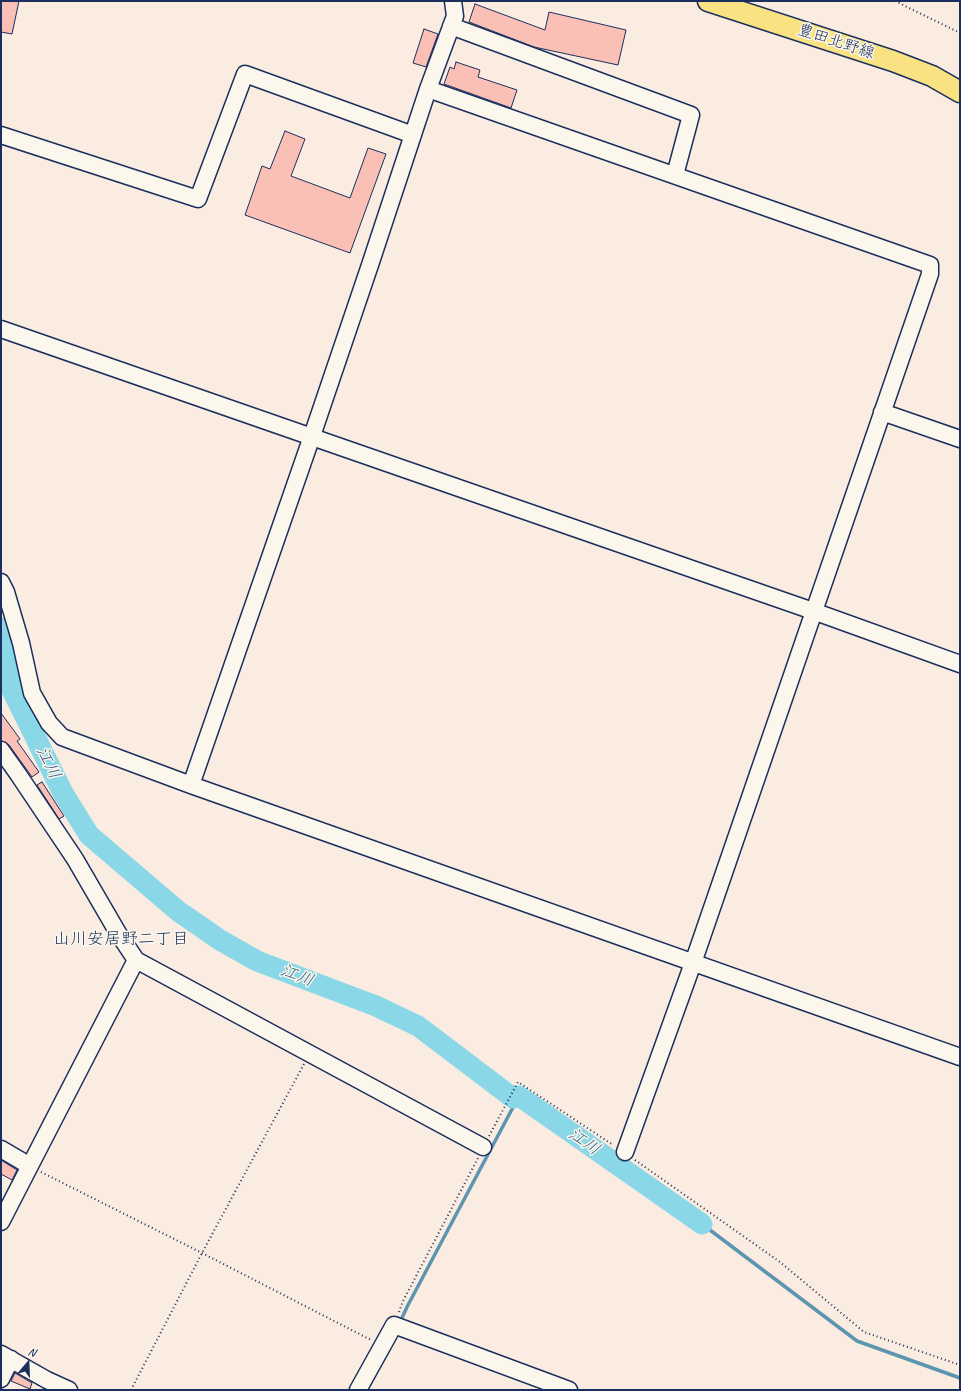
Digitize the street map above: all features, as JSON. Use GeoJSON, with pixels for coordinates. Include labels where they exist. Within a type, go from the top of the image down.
{"type":"FeatureCollection","features":[{"type":"Feature","properties":{"kind":"main road","name":"豊田北野線"},"geometry":{"type":"LineString","coordinates":[[719,3],[893,61],[932,76],[960,92]]}},
{"type":"Feature","properties":{"kind":"street"},"geometry":{"type":"LineString","coordinates":[[191,785],[312,436],[428,89],[455,16],[453,1]]}},
{"type":"Feature","properties":{"kind":"street"},"geometry":{"type":"LineString","coordinates":[[451,26],[691,115],[675,175]]}},
{"type":"Feature","properties":{"kind":"street"},"geometry":{"type":"LineString","coordinates":[[1,135],[198,199],[245,74],[413,135]]}},
{"type":"Feature","properties":{"kind":"street"},"geometry":{"type":"LineString","coordinates":[[428,89],[930,265],[930,274],[693,963],[625,1152]]}},
{"type":"Feature","properties":{"kind":"street"},"geometry":{"type":"LineString","coordinates":[[1,329],[813,611],[960,664]]}},
{"type":"Feature","properties":{"kind":"street"},"geometry":{"type":"LineString","coordinates":[[882,412],[960,439]]}},
{"type":"Feature","properties":{"kind":"street"},"geometry":{"type":"LineString","coordinates":[[1,582],[6,592],[21,643],[32,693],[49,723],[62,737],[191,785],[960,1058]]}},
{"type":"Feature","properties":{"kind":"street"},"geometry":{"type":"LineString","coordinates":[[1,750],[75,860],[118,933],[136,960],[483,1147]]}},
{"type":"Feature","properties":{"kind":"street"},"geometry":{"type":"LineString","coordinates":[[1,1222],[136,960]]}},
{"type":"Feature","properties":{"kind":"street"},"geometry":{"type":"LineString","coordinates":[[1,1148],[30,1166]]}},
{"type":"Feature","properties":{"kind":"street"},"geometry":{"type":"LineString","coordinates":[[358,1390],[394,1325],[569,1390]]}},
{"type":"Feature","properties":{"kind":"street"},"geometry":{"type":"LineString","coordinates":[[1,1379],[6,1357],[47,1380],[69,1390]]}},
{"type":"Feature","properties":{"kind":"path"},"geometry":{"type":"LineString","coordinates":[[895,1],[960,33]]}},
{"type":"Feature","properties":{"kind":"path"},"geometry":{"type":"LineString","coordinates":[[131,1390],[202,1253],[309,1054]]}},
{"type":"Feature","properties":{"kind":"path"},"geometry":{"type":"LineString","coordinates":[[394,1325],[403,1301],[518,1082],[625,1152],[780,1262],[864,1332],[960,1365]]}},
{"type":"Feature","properties":{"kind":"path"},"geometry":{"type":"LineString","coordinates":[[30,1166],[382,1346]]}},
{"type":"Feature","properties":{"kind":"building"},"geometry":{"type":"Polygon","coordinates":[[[1,1],[19,1],[12,34],[1,32],[1,1]]]}},
{"type":"Feature","properties":{"kind":"building"},"geometry":{"type":"Polygon","coordinates":[[[475,4],[545,30],[549,12],[626,30],[618,65],[534,47],[469,22],[475,4]]]}},
{"type":"Feature","properties":{"kind":"building"},"geometry":{"type":"Polygon","coordinates":[[[424,29],[438,34],[426,67],[413,63],[424,29]]]}},
{"type":"Feature","properties":{"kind":"building"},"geometry":{"type":"Polygon","coordinates":[[[456,62],[480,70],[478,77],[517,90],[511,108],[444,84],[450,67],[454,69],[456,62]]]}},
{"type":"Feature","properties":{"kind":"building"},"geometry":{"type":"Polygon","coordinates":[[[285,131],[305,139],[291,176],[350,198],[368,148],[386,154],[350,253],[245,215],[262,166],[270,169],[285,131]]]}},
{"type":"Feature","properties":{"kind":"building"},"geometry":{"type":"Polygon","coordinates":[[[1,713],[20,739],[17,741],[39,772],[32,777],[9,745],[1,741],[1,713]]]}},
{"type":"Feature","properties":{"kind":"building"},"geometry":{"type":"Polygon","coordinates":[[[42,782],[64,816],[59,819],[37,785],[42,782]]]}},
{"type":"Feature","properties":{"kind":"building"},"geometry":{"type":"Polygon","coordinates":[[[1,1160],[17,1170],[12,1180],[1,1174],[1,1160]]]}},
{"type":"Feature","properties":{"kind":"building"},"geometry":{"type":"Polygon","coordinates":[[[15,1373],[32,1383],[30,1389],[11,1381],[15,1373]]]}},
{"type":"Feature","properties":{"kind":"waterway","name":"江川"},"geometry":{"type":"LineString","coordinates":[[1,628],[12,690],[63,793],[89,835],[178,911],[220,940],[257,961],[376,1006],[418,1026],[513,1098],[519,1096],[702,1224]]}},
{"type":"Feature","properties":{"kind":"waterway"},"geometry":{"type":"LineString","coordinates":[[400,1322],[519,1096]]}},
{"type":"Feature","properties":{"kind":"waterway"},"geometry":{"type":"LineString","coordinates":[[702,1224],[857,1341],[960,1378]]}},
{"type":"Feature","properties":{"kind":"district","name":"山川安居野二丁目"},"geometry":{"type":"Point","coordinates":[121,940]}}]}
